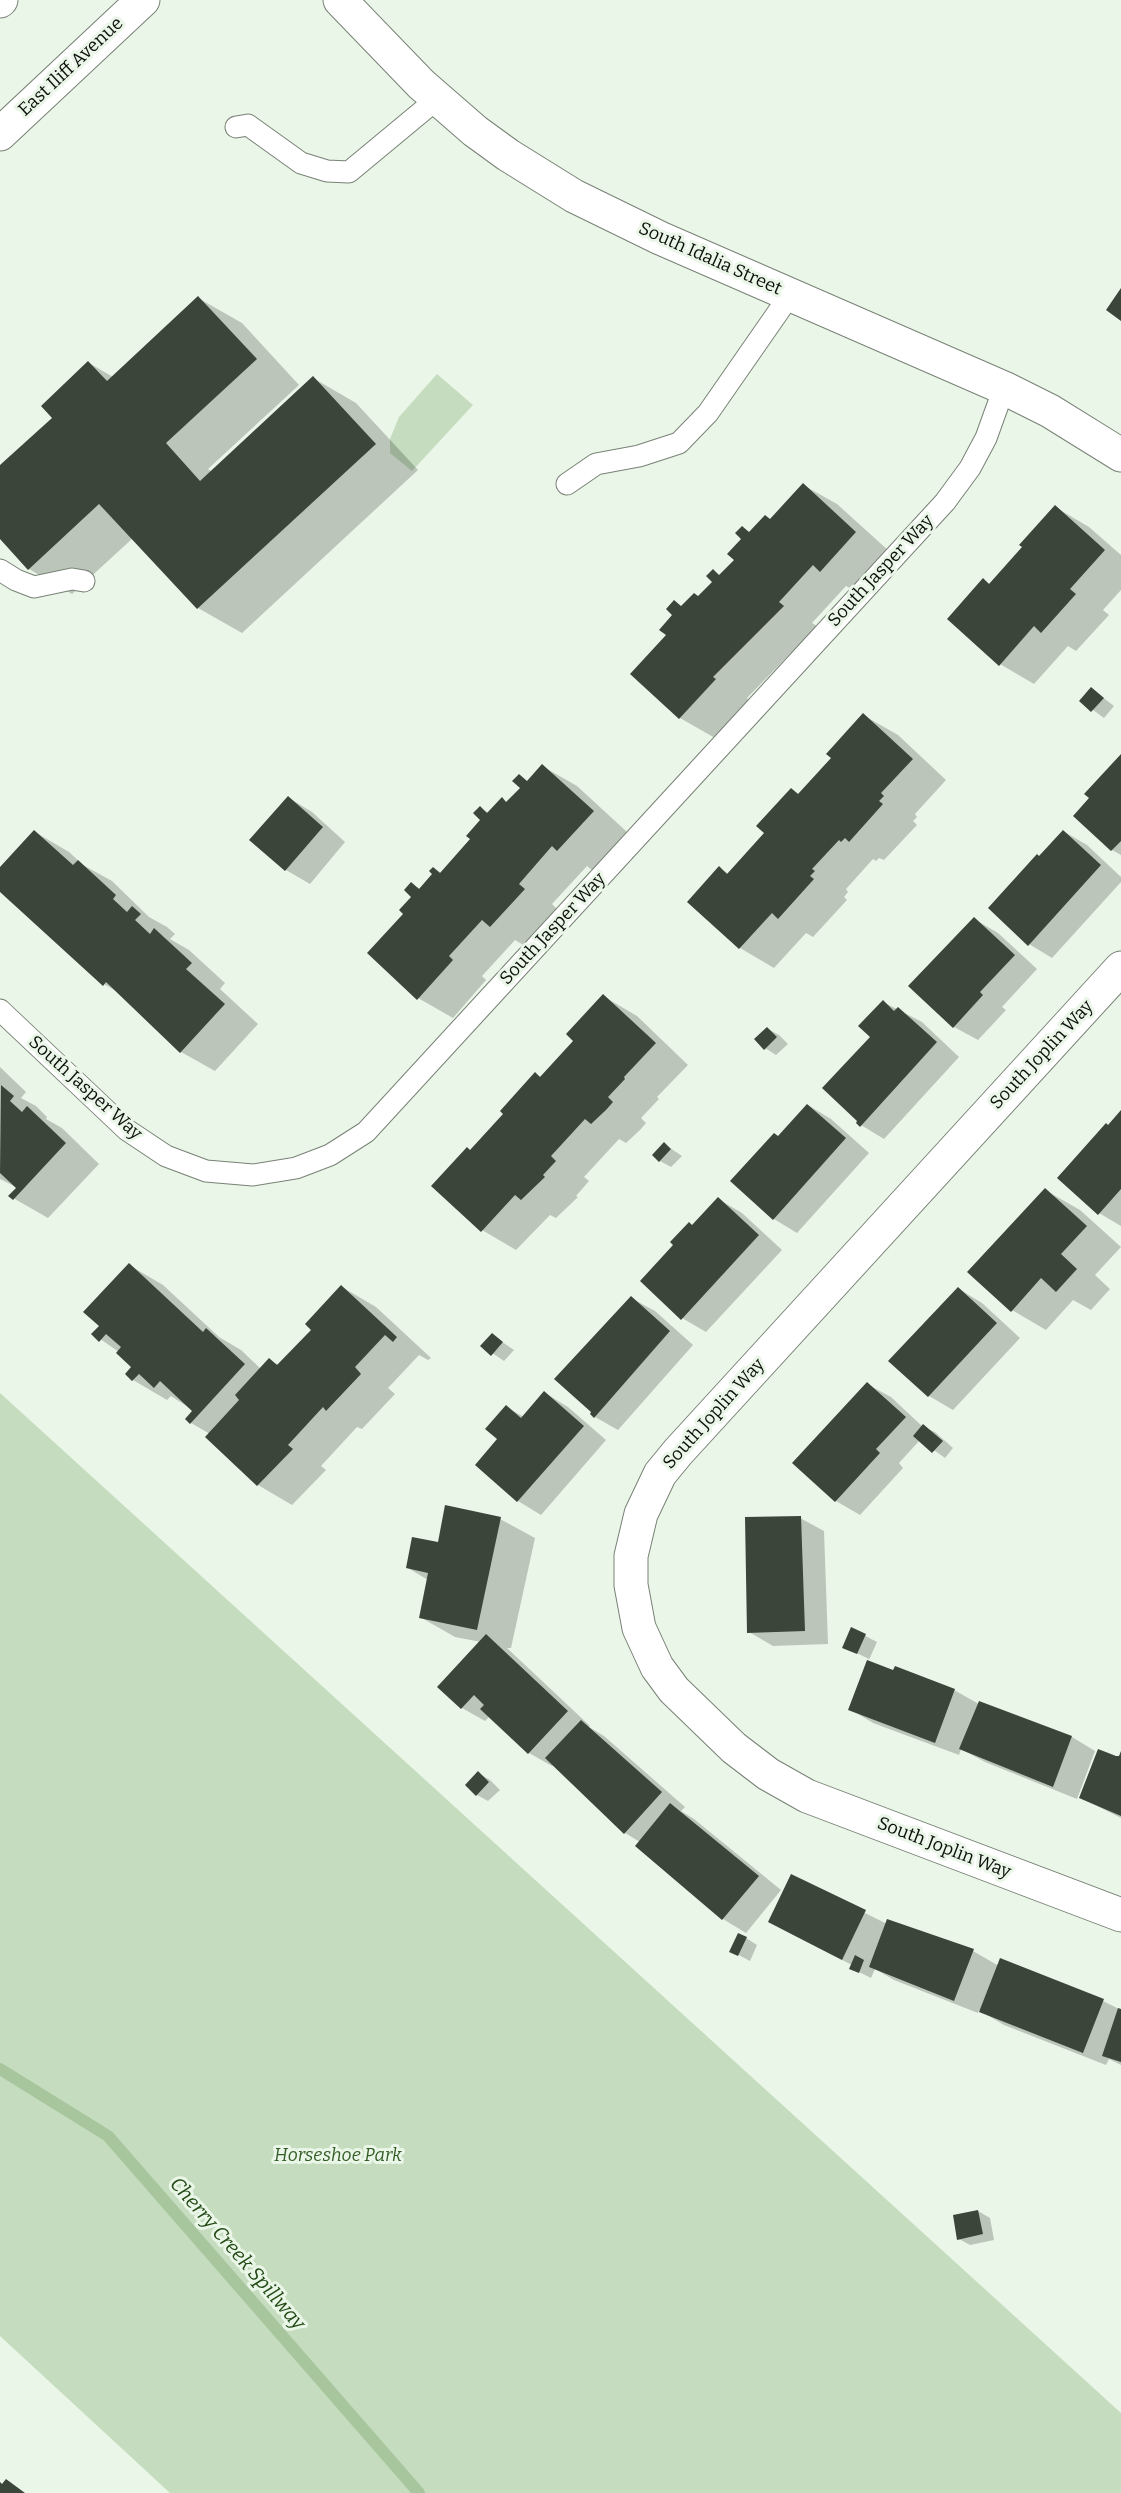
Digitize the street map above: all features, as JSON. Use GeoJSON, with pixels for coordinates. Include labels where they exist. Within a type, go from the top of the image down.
{"type":"FeatureCollection","features":[{"type":"Feature","properties":{"kind":"street","name":"East Iliff Avenue"},"geometry":{"type":"LineString","coordinates":[[0,134],[143,0]]}},
{"type":"Feature","properties":{"kind":"street","name":"South Idalia Street"},"geometry":{"type":"LineString","coordinates":[[340,0],[437,99],[508,155],[574,196],[660,238],[1004,388],[1050,411],[1121,455]]}},
{"type":"Feature","properties":{"kind":"street","name":"South Joplin Way"},"geometry":{"type":"LineString","coordinates":[[1121,969],[660,1474],[641,1514],[632,1556],[631,1585],[639,1628],[657,1667],[674,1690],[734,1748],[768,1774],[807,1796],[1121,1915]]}},
{"type":"Feature","properties":{"kind":"lane"},"geometry":{"type":"LineString","coordinates":[[236,127],[248,125],[301,163],[327,171],[350,172],[437,99]]}},
{"type":"Feature","properties":{"kind":"lane"},"geometry":{"type":"LineString","coordinates":[[567,484],[596,464],[639,456],[679,443],[708,413],[790,295]]}},
{"type":"Feature","properties":{"kind":"lane","name":"South Jasper Way"},"geometry":{"type":"LineString","coordinates":[[0,1010],[127,1130],[166,1156],[206,1170],[253,1175],[296,1168],[330,1155],[366,1132],[945,502],[970,468],[986,438],[1004,388]]}},
{"type":"Feature","properties":{"kind":"lane"},"geometry":{"type":"LineString","coordinates":[[0,570],[34,587],[72,579],[84,581]]}},
{"type":"Feature","properties":{"kind":"green space"},"geometry":{"type":"Polygon","coordinates":[[[437,374],[473,405],[412,471],[390,453],[390,439],[399,417],[437,374]]]}},
{"type":"Feature","properties":{"kind":"green space","name":"Horseshoe Park"},"geometry":{"type":"Polygon","coordinates":[[[0,1393],[1121,2413],[1121,2493],[170,2493],[0,2336],[0,1393]]]}},
{"type":"Feature","properties":{"kind":"building"},"geometry":{"type":"Polygon","coordinates":[[[1121,288],[1121,321],[1106,310],[1121,288]]]}},
{"type":"Feature","properties":{"kind":"building"},"geometry":{"type":"Polygon","coordinates":[[[198,296],[257,359],[166,443],[200,481],[313,376],[376,444],[197,609],[99,504],[28,570],[0,539],[0,465],[52,418],[41,406],[88,361],[107,381],[198,296]]]}},
{"type":"Feature","properties":{"kind":"building"},"geometry":{"type":"Polygon","coordinates":[[[803,483],[856,532],[820,572],[813,565],[779,602],[784,606],[713,677],[716,679],[679,719],[630,674],[666,635],[659,630],[672,615],[666,609],[674,600],[681,606],[694,593],[698,596],[712,582],[706,576],[713,569],[719,575],[734,560],[727,554],[741,539],[735,533],[742,526],[749,532],[765,515],[770,519],[803,483]]]}},
{"type":"Feature","properties":{"kind":"building"},"geometry":{"type":"Polygon","coordinates":[[[1055,505],[1105,550],[1070,589],[1076,594],[1041,633],[1034,626],[999,666],[947,619],[983,578],[989,584],[1022,547],[1019,545],[1055,505]]]}},
{"type":"Feature","properties":{"kind":"building"},"geometry":{"type":"Polygon","coordinates":[[[1091,687],[1104,698],[1091,712],[1079,701],[1091,687]]]}},
{"type":"Feature","properties":{"kind":"building"},"geometry":{"type":"Polygon","coordinates":[[[863,713],[913,759],[881,793],[884,796],[879,801],[883,804],[849,842],[845,838],[841,842],[839,840],[812,869],[815,871],[810,876],[814,879],[778,919],[772,913],[739,949],[687,902],[719,866],[727,874],[764,833],[756,826],[791,788],[798,794],[831,758],[826,754],[863,713]]]}},
{"type":"Feature","properties":{"kind":"building"},"geometry":{"type":"Polygon","coordinates":[[[1121,754],[1121,841],[1111,851],[1073,816],[1089,798],[1084,794],[1121,754]]]}},
{"type":"Feature","properties":{"kind":"building"},"geometry":{"type":"Polygon","coordinates":[[[542,764],[594,811],[557,851],[552,846],[519,884],[525,889],[490,927],[482,920],[449,956],[453,960],[417,1000],[367,953],[403,914],[399,910],[411,897],[404,890],[411,882],[419,889],[432,874],[429,871],[433,867],[440,873],[470,839],[466,836],[480,820],[473,813],[480,806],[487,813],[502,797],[506,802],[520,788],[512,781],[519,774],[527,781],[542,764]]]}},
{"type":"Feature","properties":{"kind":"building"},"geometry":{"type":"Polygon","coordinates":[[[288,796],[323,827],[285,871],[249,840],[288,796]]]}},
{"type":"Feature","properties":{"kind":"building"},"geometry":{"type":"Polygon","coordinates":[[[34,830],[73,865],[78,860],[116,895],[113,899],[127,912],[132,906],[141,914],[135,920],[150,934],[154,928],[192,963],[186,969],[225,1004],[180,1053],[106,982],[103,986],[0,892],[0,867],[34,830]]]}},
{"type":"Feature","properties":{"kind":"building"},"geometry":{"type":"Polygon","coordinates":[[[1063,830],[1101,865],[1028,946],[988,908],[1037,854],[1039,856],[1063,830]]]}},
{"type":"Feature","properties":{"kind":"building"},"geometry":{"type":"Polygon","coordinates":[[[974,917],[1015,955],[980,992],[983,995],[953,1028],[908,986],[974,917]]]}},
{"type":"Feature","properties":{"kind":"building"},"geometry":{"type":"Polygon","coordinates":[[[603,994],[656,1043],[608,1097],[613,1102],[606,1110],[591,1124],[585,1119],[551,1156],[556,1161],[543,1175],[545,1177],[521,1200],[515,1195],[481,1232],[431,1186],[467,1147],[470,1150],[503,1114],[500,1111],[535,1072],[540,1077],[573,1041],[566,1034],[603,994]]]}},
{"type":"Feature","properties":{"kind":"building"},"geometry":{"type":"Polygon","coordinates":[[[883,1000],[894,1011],[898,1007],[937,1042],[860,1127],[857,1121],[822,1088],[870,1037],[858,1026],[883,1000]]]}},
{"type":"Feature","properties":{"kind":"building"},"geometry":{"type":"Polygon","coordinates":[[[767,1027],[777,1037],[764,1050],[754,1039],[767,1027]]]}},
{"type":"Feature","properties":{"kind":"building"},"geometry":{"type":"Polygon","coordinates":[[[1,1085],[14,1096],[10,1101],[22,1112],[27,1106],[66,1143],[13,1200],[8,1196],[16,1188],[0,1173],[1,1085]]]}},
{"type":"Feature","properties":{"kind":"building"},"geometry":{"type":"Polygon","coordinates":[[[807,1104],[846,1138],[773,1220],[730,1181],[774,1133],[778,1136],[807,1104]]]}},
{"type":"Feature","properties":{"kind":"building"},"geometry":{"type":"Polygon","coordinates":[[[1121,1110],[1121,1189],[1098,1215],[1057,1178],[1106,1123],[1108,1125],[1121,1110]]]}},
{"type":"Feature","properties":{"kind":"building"},"geometry":{"type":"Polygon","coordinates":[[[664,1142],[671,1149],[659,1162],[652,1155],[664,1142]]]}},
{"type":"Feature","properties":{"kind":"building"},"geometry":{"type":"Polygon","coordinates":[[[1045,1188],[1087,1226],[1061,1254],[1077,1269],[1056,1292],[1041,1278],[1011,1312],[967,1272],[1045,1188]]]}},
{"type":"Feature","properties":{"kind":"building"},"geometry":{"type":"Polygon","coordinates":[[[718,1197],[759,1235],[681,1320],[640,1281],[673,1245],[670,1242],[689,1222],[692,1225],[718,1197]]]}},
{"type":"Feature","properties":{"kind":"building"},"geometry":{"type":"Polygon","coordinates":[[[129,1263],[203,1332],[206,1328],[245,1364],[190,1424],[185,1419],[192,1411],[160,1381],[154,1388],[139,1374],[132,1381],[125,1374],[131,1367],[116,1353],[121,1347],[106,1334],[99,1342],[91,1334],[99,1326],[83,1312],[129,1263]]]}},
{"type":"Feature","properties":{"kind":"building"},"geometry":{"type":"Polygon","coordinates":[[[341,1285],[397,1337],[393,1342],[385,1335],[355,1367],[361,1374],[326,1411],[323,1407],[288,1445],[293,1449],[257,1486],[205,1437],[239,1400],[235,1395],[269,1358],[277,1365],[311,1330],[305,1324],[341,1285]]]}},
{"type":"Feature","properties":{"kind":"building"},"geometry":{"type":"Polygon","coordinates":[[[958,1287],[997,1323],[928,1397],[888,1361],[958,1287]]]}},
{"type":"Feature","properties":{"kind":"building"},"geometry":{"type":"Polygon","coordinates":[[[631,1296],[670,1331],[594,1418],[591,1412],[554,1379],[631,1296]]]}},
{"type":"Feature","properties":{"kind":"building"},"geometry":{"type":"Polygon","coordinates":[[[492,1333],[503,1342],[491,1356],[480,1346],[492,1333]]]}},
{"type":"Feature","properties":{"kind":"building"},"geometry":{"type":"Polygon","coordinates":[[[867,1382],[906,1417],[876,1449],[880,1453],[835,1502],[792,1463],[867,1382]]]}},
{"type":"Feature","properties":{"kind":"building"},"geometry":{"type":"Polygon","coordinates":[[[544,1391],[584,1426],[517,1502],[475,1465],[497,1439],[485,1429],[506,1405],[521,1418],[544,1391]]]}},
{"type":"Feature","properties":{"kind":"building"},"geometry":{"type":"Polygon","coordinates":[[[923,1424],[943,1441],[932,1453],[913,1436],[923,1424]]]}},
{"type":"Feature","properties":{"kind":"building"},"geometry":{"type":"Polygon","coordinates":[[[445,1505],[501,1517],[477,1630],[419,1618],[428,1573],[406,1568],[412,1537],[438,1542],[445,1505]]]}},
{"type":"Feature","properties":{"kind":"building"},"geometry":{"type":"Polygon","coordinates":[[[801,1516],[805,1631],[747,1633],[745,1517],[801,1516]]]}},
{"type":"Feature","properties":{"kind":"building"},"geometry":{"type":"Polygon","coordinates":[[[851,1627],[866,1634],[857,1654],[842,1648],[851,1627]]]}},
{"type":"Feature","properties":{"kind":"building"},"geometry":{"type":"Polygon","coordinates":[[[486,1634],[568,1711],[528,1754],[480,1709],[484,1705],[474,1695],[461,1709],[437,1687],[486,1634]]]}},
{"type":"Feature","properties":{"kind":"building"},"geometry":{"type":"Polygon","coordinates":[[[867,1660],[893,1670],[895,1666],[955,1689],[935,1743],[848,1710],[867,1660]]]}},
{"type":"Feature","properties":{"kind":"building"},"geometry":{"type":"Polygon","coordinates":[[[979,1701],[1072,1736],[1053,1787],[959,1749],[979,1701]]]}},
{"type":"Feature","properties":{"kind":"building"},"geometry":{"type":"Polygon","coordinates":[[[581,1720],[662,1792],[624,1834],[545,1758],[581,1720]]]}},
{"type":"Feature","properties":{"kind":"building"},"geometry":{"type":"Polygon","coordinates":[[[1098,1749],[1116,1756],[1119,1756],[1121,1751],[1121,1816],[1079,1798],[1098,1749]]]}},
{"type":"Feature","properties":{"kind":"building"},"geometry":{"type":"Polygon","coordinates":[[[478,1771],[489,1782],[476,1796],[465,1785],[478,1771]]]}},
{"type":"Feature","properties":{"kind":"building"},"geometry":{"type":"Polygon","coordinates":[[[670,1803],[759,1876],[722,1920],[635,1846],[670,1803]]]}},
{"type":"Feature","properties":{"kind":"building"},"geometry":{"type":"Polygon","coordinates":[[[791,1874],[866,1910],[842,1960],[768,1922],[791,1874]]]}},
{"type":"Feature","properties":{"kind":"building"},"geometry":{"type":"Polygon","coordinates":[[[887,1919],[974,1949],[954,2001],[869,1967],[887,1919]]]}},
{"type":"Feature","properties":{"kind":"building"},"geometry":{"type":"Polygon","coordinates":[[[738,1933],[747,1937],[738,1956],[729,1952],[738,1933]]]}},
{"type":"Feature","properties":{"kind":"building"},"geometry":{"type":"Polygon","coordinates":[[[855,1955],[864,1960],[859,1973],[849,1969],[855,1955]]]}},
{"type":"Feature","properties":{"kind":"building"},"geometry":{"type":"Polygon","coordinates":[[[1000,1958],[1104,1999],[1083,2053],[979,2012],[1000,1958]]]}},
{"type":"Feature","properties":{"kind":"building"},"geometry":{"type":"Polygon","coordinates":[[[1118,2008],[1121,2009],[1121,2062],[1102,2056],[1118,2008]]]}},
{"type":"Feature","properties":{"kind":"building"},"geometry":{"type":"Polygon","coordinates":[[[978,2210],[983,2234],[957,2240],[953,2215],[978,2210]]]}},
{"type":"Feature","properties":{"kind":"building"},"geometry":{"type":"Polygon","coordinates":[[[6,2479],[25,2493],[0,2493],[0,2482],[2,2484],[6,2479]]]}},
{"type":"Feature","properties":{"kind":"waterway","name":"Cherry Creek Spillway"},"geometry":{"type":"LineString","coordinates":[[0,2069],[108,2136],[419,2493]]}}]}
